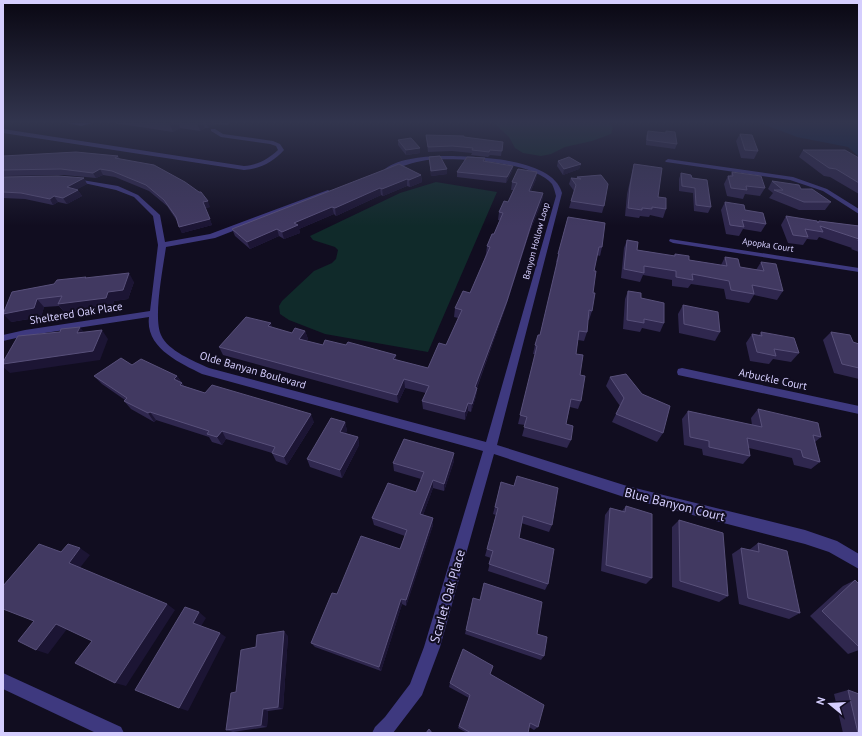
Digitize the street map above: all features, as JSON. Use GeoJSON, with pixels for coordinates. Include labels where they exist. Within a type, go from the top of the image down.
{"type":"FeatureCollection","features":[{"type":"Feature","properties":{"kind":"street"},"geometry":{"type":"LineString","coordinates":[[175,157],[244,168],[260,166],[274,157]]}},
{"type":"Feature","properties":{"kind":"street","name":"Banyon Hollow Loop"},"geometry":{"type":"LineString","coordinates":[[378,172],[411,161],[431,158],[462,158],[526,167],[539,172],[556,184],[559,196],[490,448]]}},
{"type":"Feature","properties":{"kind":"street"},"geometry":{"type":"LineString","coordinates":[[668,161],[791,178],[825,190],[859,212]]}},
{"type":"Feature","properties":{"kind":"street","name":"Olde Banyan Boulevard"},"geometry":{"type":"LineString","coordinates":[[61,178],[98,183],[118,188],[136,196],[156,215],[162,245],[153,322],[157,337],[165,347],[183,360],[206,371],[490,448]]}},
{"type":"Feature","properties":{"kind":"street"},"geometry":{"type":"LineString","coordinates":[[162,245],[212,236],[334,189]]}},
{"type":"Feature","properties":{"kind":"street","name":"Apopka Court"},"geometry":{"type":"LineString","coordinates":[[674,241],[859,270]]}},
{"type":"Feature","properties":{"kind":"street","name":"Sheltered Oak Place"},"geometry":{"type":"LineString","coordinates":[[3,338],[25,333],[154,313]]}},
{"type":"Feature","properties":{"kind":"street","name":"Arbuckle Court"},"geometry":{"type":"LineString","coordinates":[[682,372],[859,410]]}},
{"type":"Feature","properties":{"kind":"street","name":"Blue Banyon Court"},"geometry":{"type":"LineString","coordinates":[[490,448],[627,492],[805,537],[832,546],[859,562]]}},
{"type":"Feature","properties":{"kind":"street","name":"Scarlet Oak Place"},"geometry":{"type":"LineString","coordinates":[[380,733],[391,724],[416,688],[432,647],[490,448]]}},
{"type":"Feature","properties":{"kind":"street"},"geometry":{"type":"LineString","coordinates":[[3,681],[115,733]]}},
{"type":"Feature","properties":{"kind":"green space"},"geometry":{"type":"Polygon","coordinates":[[[436,182],[497,192],[428,352],[325,334],[289,320],[280,314],[279,306],[282,301],[314,271],[332,263],[336,259],[338,250],[335,247],[313,240],[310,236],[400,193],[436,182]]]}},
{"type":"Feature","properties":{"kind":"building"},"geometry":{"type":"Polygon","coordinates":[[[3,157],[116,157],[154,165],[201,192],[208,201],[203,202],[210,219],[179,227],[176,217],[164,200],[146,185],[112,171],[100,169],[93,173],[61,169],[3,170],[3,157]]]}},
{"type":"Feature","properties":{"kind":"building"},"geometry":{"type":"Polygon","coordinates":[[[429,157],[441,157],[447,169],[431,171],[429,157]]]}},
{"type":"Feature","properties":{"kind":"building"},"geometry":{"type":"Polygon","coordinates":[[[467,157],[485,158],[483,161],[513,166],[507,177],[457,172],[467,157]]]}},
{"type":"Feature","properties":{"kind":"building"},"geometry":{"type":"Polygon","coordinates":[[[570,157],[581,164],[564,169],[558,161],[570,157]]]}},
{"type":"Feature","properties":{"kind":"building"},"geometry":{"type":"Polygon","coordinates":[[[814,157],[858,157],[859,183],[836,169],[829,168],[814,157]]]}},
{"type":"Feature","properties":{"kind":"building"},"geometry":{"type":"Polygon","coordinates":[[[399,164],[421,175],[382,189],[380,188],[335,208],[332,207],[294,223],[298,225],[282,232],[277,229],[247,242],[232,229],[399,164]]]}},
{"type":"Feature","properties":{"kind":"building"},"geometry":{"type":"Polygon","coordinates":[[[634,164],[662,168],[658,197],[666,198],[666,209],[652,207],[652,209],[642,208],[642,210],[628,208],[634,164]]]}},
{"type":"Feature","properties":{"kind":"building"},"geometry":{"type":"Polygon","coordinates":[[[518,169],[537,172],[529,191],[543,193],[532,222],[507,301],[475,387],[477,388],[472,404],[468,403],[465,412],[422,401],[429,386],[404,379],[397,395],[219,347],[246,317],[271,323],[268,326],[292,333],[295,328],[305,331],[299,339],[323,345],[325,340],[346,345],[348,342],[396,355],[393,359],[428,368],[439,343],[446,345],[462,310],[455,308],[463,291],[470,293],[490,247],[487,246],[503,213],[499,212],[504,201],[508,202],[517,183],[512,182],[518,169]]]}},
{"type":"Feature","properties":{"kind":"building"},"geometry":{"type":"Polygon","coordinates":[[[732,172],[761,176],[765,188],[746,186],[747,190],[731,188],[728,176],[733,176],[732,172]]]}},
{"type":"Feature","properties":{"kind":"building"},"geometry":{"type":"Polygon","coordinates":[[[681,173],[691,175],[692,178],[707,180],[711,207],[696,205],[695,188],[682,186],[681,173]]]}},
{"type":"Feature","properties":{"kind":"building"},"geometry":{"type":"Polygon","coordinates":[[[601,175],[608,184],[604,206],[571,201],[576,185],[571,178],[581,179],[577,177],[601,175]]]}},
{"type":"Feature","properties":{"kind":"building"},"geometry":{"type":"Polygon","coordinates":[[[58,176],[84,178],[67,187],[78,190],[63,198],[54,196],[50,199],[21,193],[3,192],[3,177],[58,176]]]}},
{"type":"Feature","properties":{"kind":"building"},"geometry":{"type":"Polygon","coordinates":[[[772,181],[799,185],[801,189],[812,189],[831,202],[804,202],[774,190],[783,190],[772,181]]]}},
{"type":"Feature","properties":{"kind":"building"},"geometry":{"type":"Polygon","coordinates":[[[725,202],[744,205],[745,210],[763,213],[766,224],[742,220],[744,227],[730,225],[725,202]]]}},
{"type":"Feature","properties":{"kind":"building"},"geometry":{"type":"Polygon","coordinates":[[[786,216],[817,221],[818,223],[819,221],[859,226],[859,239],[820,226],[823,232],[805,229],[808,237],[793,235],[786,216]]]}},
{"type":"Feature","properties":{"kind":"building"},"geometry":{"type":"Polygon","coordinates":[[[568,217],[605,223],[602,247],[599,247],[594,271],[596,271],[593,293],[595,293],[592,311],[589,310],[587,332],[579,331],[576,354],[583,355],[580,375],[585,376],[581,401],[571,399],[566,424],[573,426],[571,440],[524,427],[527,417],[520,415],[537,346],[535,345],[538,335],[540,335],[568,217]]]}},
{"type":"Feature","properties":{"kind":"building"},"geometry":{"type":"Polygon","coordinates":[[[627,240],[638,242],[637,250],[675,256],[675,254],[689,256],[689,260],[727,266],[725,257],[738,259],[740,267],[764,271],[761,262],[776,264],[783,291],[752,285],[754,294],[731,290],[729,281],[692,274],[693,280],[676,277],[676,271],[644,266],[644,273],[624,269],[627,240]]]}},
{"type":"Feature","properties":{"kind":"building"},"geometry":{"type":"Polygon","coordinates":[[[129,273],[123,290],[108,292],[106,298],[58,304],[62,296],[37,299],[34,308],[3,314],[12,292],[54,284],[57,280],[129,273]]]}},
{"type":"Feature","properties":{"kind":"building"},"geometry":{"type":"Polygon","coordinates":[[[628,291],[641,293],[641,298],[664,303],[664,323],[644,319],[644,323],[627,320],[628,291]]]}},
{"type":"Feature","properties":{"kind":"building"},"geometry":{"type":"Polygon","coordinates":[[[683,305],[718,312],[720,332],[684,324],[683,305]]]}},
{"type":"Feature","properties":{"kind":"building"},"geometry":{"type":"Polygon","coordinates":[[[80,327],[77,333],[102,330],[93,351],[3,364],[18,336],[60,332],[61,329],[80,327]]]}},
{"type":"Feature","properties":{"kind":"building"},"geometry":{"type":"Polygon","coordinates":[[[761,332],[794,338],[799,353],[774,349],[776,356],[757,352],[752,334],[762,336],[761,332]]]}},
{"type":"Feature","properties":{"kind":"building"},"geometry":{"type":"Polygon","coordinates":[[[831,332],[850,335],[853,342],[859,344],[859,368],[842,364],[831,332]]]}},
{"type":"Feature","properties":{"kind":"building"},"geometry":{"type":"Polygon","coordinates":[[[121,358],[132,365],[141,359],[177,376],[174,379],[182,383],[180,385],[205,393],[212,385],[311,414],[284,457],[272,453],[275,447],[222,431],[217,437],[207,434],[209,431],[150,412],[148,413],[124,401],[127,398],[94,376],[121,358]]]}},
{"type":"Feature","properties":{"kind":"building"},"geometry":{"type":"Polygon","coordinates":[[[626,374],[642,394],[670,406],[663,433],[616,414],[624,398],[610,377],[626,374]]]}},
{"type":"Feature","properties":{"kind":"building"},"geometry":{"type":"Polygon","coordinates":[[[758,409],[818,423],[821,437],[813,435],[820,462],[803,457],[801,450],[747,438],[750,456],[709,447],[709,441],[690,437],[688,411],[762,427],[758,409]]]}},
{"type":"Feature","properties":{"kind":"building"},"geometry":{"type":"Polygon","coordinates":[[[331,418],[345,422],[340,432],[358,437],[340,470],[307,459],[331,418]]]}},
{"type":"Feature","properties":{"kind":"building"},"geometry":{"type":"Polygon","coordinates":[[[404,439],[454,453],[444,484],[433,480],[420,514],[433,518],[406,600],[401,599],[379,667],[311,643],[332,593],[337,594],[361,536],[400,549],[407,530],[372,518],[388,483],[416,492],[424,472],[393,463],[404,439]]]}},
{"type":"Feature","properties":{"kind":"building"},"geometry":{"type":"Polygon","coordinates":[[[517,476],[558,488],[552,525],[523,516],[519,538],[554,549],[548,584],[489,564],[493,551],[487,549],[498,508],[495,507],[501,482],[514,486],[517,476]]]}},
{"type":"Feature","properties":{"kind":"building"},"geometry":{"type":"Polygon","coordinates":[[[626,506],[652,514],[652,578],[606,565],[610,508],[625,512],[626,506]]]}},
{"type":"Feature","properties":{"kind":"building"},"geometry":{"type":"Polygon","coordinates":[[[679,520],[723,533],[728,596],[680,581],[679,520]]]}},
{"type":"Feature","properties":{"kind":"building"},"geometry":{"type":"Polygon","coordinates":[[[758,543],[787,551],[800,613],[748,598],[741,548],[759,552],[758,543]]]}},
{"type":"Feature","properties":{"kind":"building"},"geometry":{"type":"Polygon","coordinates":[[[39,544],[61,552],[68,544],[80,548],[69,563],[167,604],[115,683],[75,663],[92,641],[56,624],[36,650],[18,641],[34,621],[3,609],[3,586],[39,544]]]}},
{"type":"Feature","properties":{"kind":"building"},"geometry":{"type":"Polygon","coordinates":[[[855,580],[859,584],[859,647],[822,611],[855,580]]]}},
{"type":"Feature","properties":{"kind":"building"},"geometry":{"type":"Polygon","coordinates":[[[484,583],[542,602],[537,634],[547,637],[544,656],[466,630],[473,598],[480,600],[484,583]]]}},
{"type":"Feature","properties":{"kind":"building"},"geometry":{"type":"Polygon","coordinates":[[[185,607],[199,612],[193,623],[220,633],[179,708],[135,690],[185,607]]]}},
{"type":"Feature","properties":{"kind":"building"},"geometry":{"type":"Polygon","coordinates":[[[284,631],[278,707],[263,709],[261,725],[226,730],[231,693],[236,692],[241,650],[256,647],[257,635],[284,631]]]}},
{"type":"Feature","properties":{"kind":"building"},"geometry":{"type":"Polygon","coordinates":[[[463,649],[493,666],[490,674],[544,705],[538,727],[530,723],[528,733],[471,733],[459,726],[470,695],[450,683],[463,649]]]}},
{"type":"Feature","properties":{"kind":"building"},"geometry":{"type":"Polygon","coordinates":[[[848,690],[859,694],[859,733],[858,733],[848,690]]]}},
{"type":"Feature","properties":{"kind":"building"},"geometry":{"type":"Polygon","coordinates":[[[429,729],[432,733],[426,733],[429,729]]]}}]}
